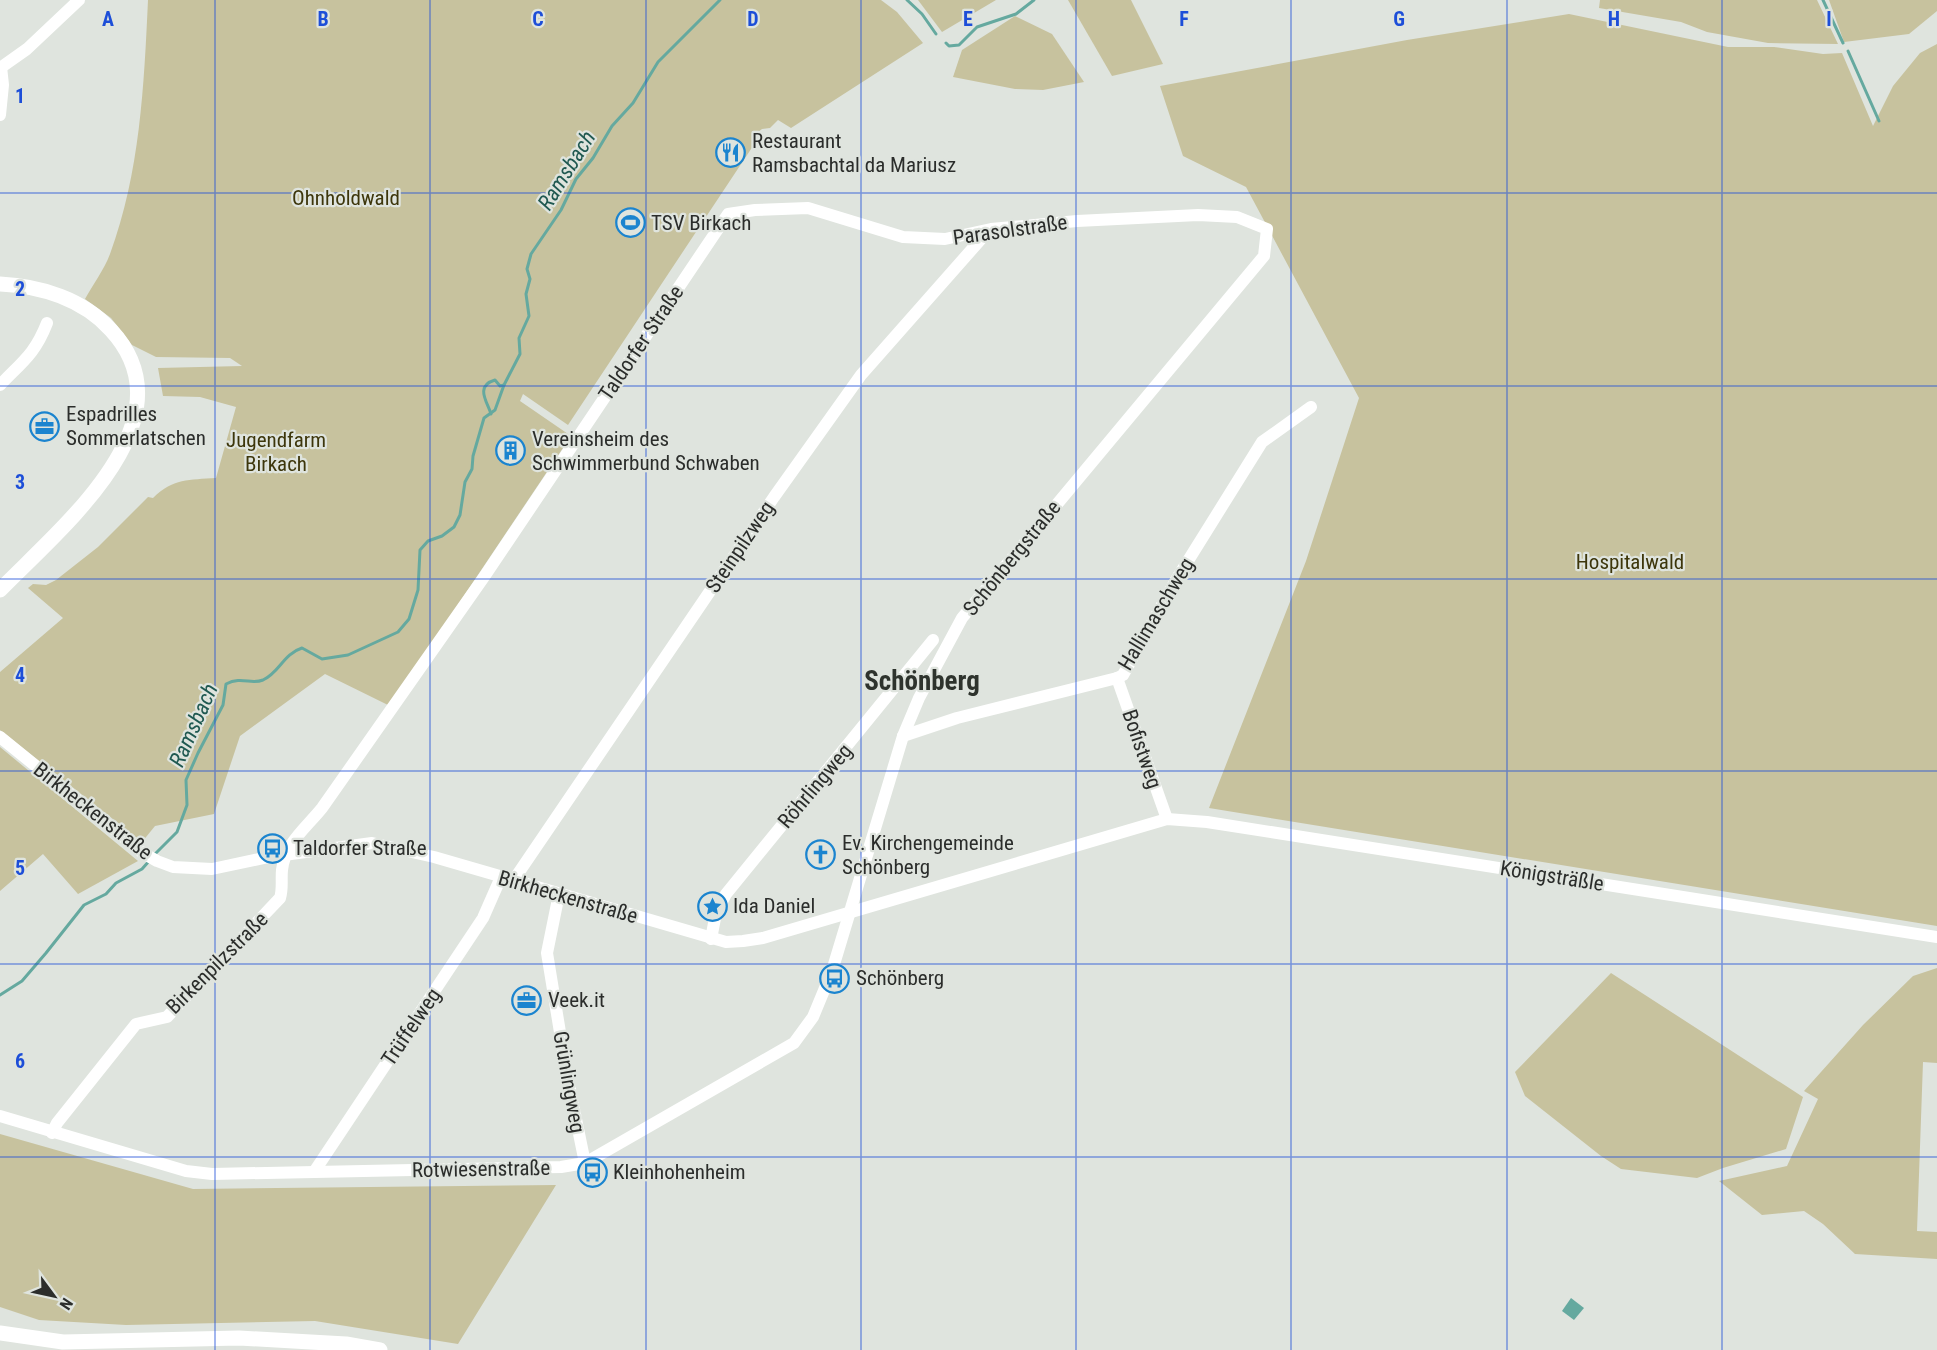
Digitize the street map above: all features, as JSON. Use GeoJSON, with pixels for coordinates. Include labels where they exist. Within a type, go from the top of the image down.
{"type":"FeatureCollection","features":[{"type":"Feature","properties":{"kind":"main road"},"geometry":{"type":"LineString","coordinates":[[0,284],[29,287],[77,302],[106,324],[116,335],[131,361],[138,403],[128,436],[110,471],[96,490],[0,590]]}},
{"type":"Feature","properties":{"kind":"main road"},"geometry":{"type":"LineString","coordinates":[[0,1333],[63,1342],[239,1338],[346,1344],[380,1350]]}},
{"type":"Feature","properties":{"kind":"street"},"geometry":{"type":"LineString","coordinates":[[0,115],[3,85],[0,67],[27,49],[79,0]]}},
{"type":"Feature","properties":{"kind":"street","name":"Parasolstraße"},"geometry":{"type":"LineString","coordinates":[[728,214],[755,210],[808,208],[903,237],[945,239],[988,230],[1099,219],[1198,215],[1238,218],[1267,228],[1264,256]]}},
{"type":"Feature","properties":{"kind":"street","name":"Taldorfer Straße"},"geometry":{"type":"LineString","coordinates":[[286,854],[293,839],[322,808],[484,577],[728,214]]}},
{"type":"Feature","properties":{"kind":"street","name":"Steinpilzweg"},"geometry":{"type":"LineString","coordinates":[[507,879],[861,375],[988,230]]}},
{"type":"Feature","properties":{"kind":"street","name":"Schönbergstraße"},"geometry":{"type":"LineString","coordinates":[[849,911],[903,736],[919,698],[962,618],[1264,256]]}},
{"type":"Feature","properties":{"kind":"street"},"geometry":{"type":"LineString","coordinates":[[0,385],[33,353],[40,343],[47,323]]}},
{"type":"Feature","properties":{"kind":"street","name":"Hallimaschweg"},"geometry":{"type":"LineString","coordinates":[[903,736],[957,718],[1123,675],[1176,580],[1262,442],[1311,407]]}},
{"type":"Feature","properties":{"kind":"street","name":"Röhrlingweg"},"geometry":{"type":"LineString","coordinates":[[711,939],[716,913],[726,894],[933,640]]}},
{"type":"Feature","properties":{"kind":"street","name":"Bofistweg"},"geometry":{"type":"LineString","coordinates":[[1118,678],[1167,819]]}},
{"type":"Feature","properties":{"kind":"street","name":"Birkheckenstraße"},"geometry":{"type":"LineString","coordinates":[[0,737],[143,854],[173,867],[212,868],[286,854],[372,843],[434,857],[711,939],[734,942],[763,938],[1167,819]]}},
{"type":"Feature","properties":{"kind":"street","name":"Königsträßle"},"geometry":{"type":"LineString","coordinates":[[1167,819],[1207,822],[1937,937]]}},
{"type":"Feature","properties":{"kind":"street","name":"Birkenpilzstraße"},"geometry":{"type":"LineString","coordinates":[[52,1133],[57,1123],[136,1024],[167,1017],[280,898],[282,870],[286,854]]}},
{"type":"Feature","properties":{"kind":"street","name":"Trüffelweg"},"geometry":{"type":"LineString","coordinates":[[314,1172],[507,879]]}},
{"type":"Feature","properties":{"kind":"street","name":"Grünlingweg"},"geometry":{"type":"LineString","coordinates":[[559,894],[548,954],[567,1075],[585,1162]]}},
{"type":"Feature","properties":{"kind":"street","name":"Rotwiesenstraße"},"geometry":{"type":"LineString","coordinates":[[0,1116],[186,1171],[212,1174],[561,1167],[585,1162],[794,1043],[813,1017],[832,971],[849,911]]}},
{"type":"Feature","properties":{"kind":"green space","name":"Ohnholdwald"},"geometry":{"type":"Polygon","coordinates":[[[148,0],[881,0],[897,12],[923,43],[791,128],[778,120],[770,128],[758,132],[757,140],[568,425],[523,394],[520,401],[571,436],[390,706],[325,674],[240,736],[214,814],[155,826],[142,842],[0,730],[0,672],[63,618],[28,588],[33,584],[46,585],[56,580],[98,547],[148,497],[153,498],[160,491],[182,481],[216,478],[236,407],[200,397],[163,396],[158,368],[242,366],[230,358],[156,357],[132,345],[111,318],[85,299],[110,254],[128,192],[139,129],[148,0]]]}},
{"type":"Feature","properties":{"kind":"green space"},"geometry":{"type":"Polygon","coordinates":[[[918,0],[996,0],[942,32],[918,0]]]}},
{"type":"Feature","properties":{"kind":"green space"},"geometry":{"type":"Polygon","coordinates":[[[1068,0],[1131,0],[1163,64],[1112,76],[1068,0]]]}},
{"type":"Feature","properties":{"kind":"green space"},"geometry":{"type":"Polygon","coordinates":[[[1600,0],[1817,0],[1838,44],[1768,43],[1707,32],[1681,22],[1599,8],[1600,0]]]}},
{"type":"Feature","properties":{"kind":"green space"},"geometry":{"type":"Polygon","coordinates":[[[1829,0],[1937,0],[1937,11],[1909,34],[1844,42],[1829,0]]]}},
{"type":"Feature","properties":{"kind":"green space","name":"Hospitalwald"},"geometry":{"type":"Polygon","coordinates":[[[1569,14],[1728,47],[1774,47],[1823,54],[1842,53],[1873,126],[1893,86],[1920,53],[1937,44],[1937,926],[1209,808],[1306,561],[1359,398],[1246,187],[1183,156],[1160,86],[1407,40],[1569,14]]]}},
{"type":"Feature","properties":{"kind":"green space"},"geometry":{"type":"Polygon","coordinates":[[[1015,16],[1052,34],[1084,82],[1043,90],[1015,89],[953,77],[962,50],[1015,16]]]}},
{"type":"Feature","properties":{"kind":"green space"},"geometry":{"type":"Polygon","coordinates":[[[0,747],[138,861],[78,894],[43,854],[0,891],[0,747]]]}},
{"type":"Feature","properties":{"kind":"green space"},"geometry":{"type":"Polygon","coordinates":[[[1937,968],[1937,1063],[1923,1062],[1917,1231],[1937,1232],[1937,1259],[1855,1254],[1823,1224],[1804,1211],[1762,1215],[1719,1181],[1787,1166],[1818,1099],[1804,1091],[1863,1025],[1913,976],[1937,968]]]}},
{"type":"Feature","properties":{"kind":"green space"},"geometry":{"type":"Polygon","coordinates":[[[1611,973],[1803,1097],[1786,1149],[1697,1178],[1621,1169],[1525,1096],[1515,1072],[1611,973]]]}},
{"type":"Feature","properties":{"kind":"green space"},"geometry":{"type":"Polygon","coordinates":[[[0,1134],[193,1189],[556,1185],[458,1344],[315,1321],[126,1325],[39,1320],[0,1307],[0,1134]]]}},
{"type":"Feature","properties":{"kind":"water"},"geometry":{"type":"Polygon","coordinates":[[[1571,1298],[1584,1308],[1574,1320],[1562,1311],[1571,1298]]]}},
{"type":"Feature","properties":{"kind":"waterway","name":"Ramsbach"},"geometry":{"type":"LineString","coordinates":[[154,855],[177,832],[187,805],[186,780],[223,705],[226,684],[237,681],[263,680],[269,677],[290,654],[302,648],[322,659],[348,655],[398,632],[409,619],[418,590],[420,550],[428,541],[442,536],[454,527],[460,515],[465,482],[472,469],[473,456],[484,418],[495,410],[504,385],[520,354],[519,338],[529,316],[526,294],[530,279],[527,269],[531,254],[561,210],[576,179],[593,158],[612,126],[633,103],[658,62],[720,0]]}},
{"type":"Feature","properties":{"kind":"waterway","name":"Ramsbach"},"geometry":{"type":"LineString","coordinates":[[907,0],[922,14],[936,34]]}},
{"type":"Feature","properties":{"kind":"waterway","name":"Ramsbach"},"geometry":{"type":"LineString","coordinates":[[946,43],[949,46],[959,45],[977,27],[1016,14],[1034,0]]}},
{"type":"Feature","properties":{"kind":"waterway"},"geometry":{"type":"LineString","coordinates":[[1823,0],[1843,43]]}},
{"type":"Feature","properties":{"kind":"waterway"},"geometry":{"type":"LineString","coordinates":[[1848,51],[1879,121]]}},
{"type":"Feature","properties":{"kind":"waterway","name":"Ramsbach"},"geometry":{"type":"LineString","coordinates":[[491,414],[484,395],[485,386],[495,380],[500,386],[504,385]]}},
{"type":"Feature","properties":{"kind":"waterway","name":"Ramsbach"},"geometry":{"type":"LineString","coordinates":[[0,995],[22,981],[84,905],[106,894],[116,883],[142,869],[150,860]]}},
{"type":"Feature","properties":{"kind":"place","name":"Restaurant Ramsbachtal da Mariusz"},"geometry":{"type":"Point","coordinates":[731,153]}},
{"type":"Feature","properties":{"kind":"place","name":"TSV Birkach"},"geometry":{"type":"Point","coordinates":[630,223]}},
{"type":"Feature","properties":{"kind":"place","name":"Espadrilles Sommerlatschen"},"geometry":{"type":"Point","coordinates":[45,426]}},
{"type":"Feature","properties":{"kind":"place","name":"Vereinsheim des Schwimmerbund Schwaben"},"geometry":{"type":"Point","coordinates":[511,451]}},
{"type":"Feature","properties":{"kind":"place","name":"Taldorfer Straße"},"geometry":{"type":"Point","coordinates":[272,848]}},
{"type":"Feature","properties":{"kind":"place","name":"Ev. Kirchengemeinde Schönberg"},"geometry":{"type":"Point","coordinates":[821,855]}},
{"type":"Feature","properties":{"kind":"place","name":"Ida Daniel"},"geometry":{"type":"Point","coordinates":[712,906]}},
{"type":"Feature","properties":{"kind":"place","name":"Schönberg"},"geometry":{"type":"Point","coordinates":[835,978]}},
{"type":"Feature","properties":{"kind":"place","name":"Veek.it"},"geometry":{"type":"Point","coordinates":[527,1000]}},
{"type":"Feature","properties":{"kind":"place","name":"Kleinhohenheim"},"geometry":{"type":"Point","coordinates":[592,1172]}},
{"type":"Feature","properties":{"kind":"district","name":"Schönberg"},"geometry":{"type":"Point","coordinates":[922,681]}},
{"type":"Feature","properties":{"kind":"park label","name":"Jugendfarm Birkach"},"geometry":{"type":"Point","coordinates":[276,452]}}]}
